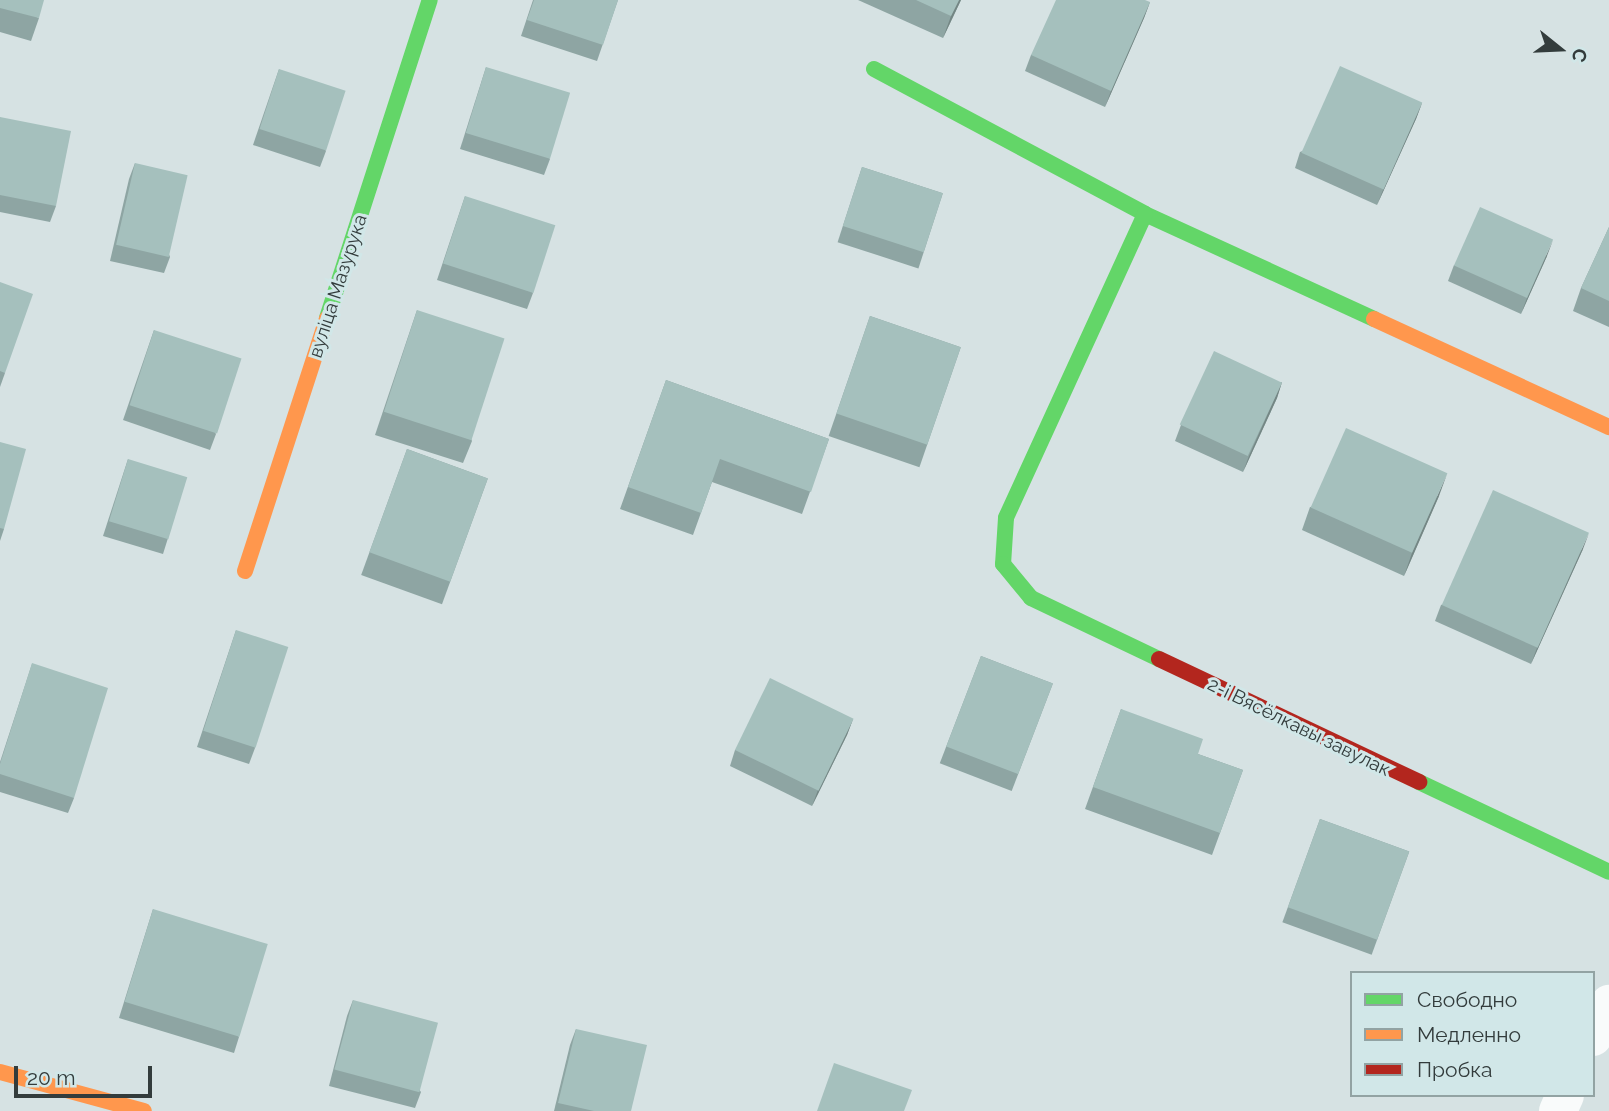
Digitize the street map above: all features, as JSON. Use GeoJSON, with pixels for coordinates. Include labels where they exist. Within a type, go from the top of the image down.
{"type":"FeatureCollection","features":[{"type":"Feature","properties":{"kind":"street","name":"вуліца Мазурука"},"geometry":{"type":"LineString","coordinates":[[245,571],[430,0]]}},
{"type":"Feature","properties":{"kind":"street"},"geometry":{"type":"LineString","coordinates":[[874,69],[1145,214],[1609,427]]}},
{"type":"Feature","properties":{"kind":"street","name":"2-і Вясёлкавы завулак"},"geometry":{"type":"LineString","coordinates":[[1145,214],[1006,518],[1003,564],[1031,598],[1609,872]]}},
{"type":"Feature","properties":{"kind":"street"},"geometry":{"type":"LineString","coordinates":[[1595,1033],[1609,1004]]}},
{"type":"Feature","properties":{"kind":"street"},"geometry":{"type":"LineString","coordinates":[[0,1072],[144,1111]]}},
{"type":"Feature","properties":{"kind":"building"},"geometry":{"type":"Polygon","coordinates":[[[0,0],[44,0],[39,18],[0,8],[0,0]]]}},
{"type":"Feature","properties":{"kind":"building"},"geometry":{"type":"Polygon","coordinates":[[[534,0],[618,0],[603,45],[527,20],[534,0]]]}},
{"type":"Feature","properties":{"kind":"building"},"geometry":{"type":"Polygon","coordinates":[[[916,0],[959,0],[951,16],[916,0]]]}},
{"type":"Feature","properties":{"kind":"building"},"geometry":{"type":"Polygon","coordinates":[[[1056,0],[1150,2],[1111,91],[1031,55],[1056,0]]]}},
{"type":"Feature","properties":{"kind":"building"},"geometry":{"type":"Polygon","coordinates":[[[1340,66],[1422,103],[1384,189],[1301,153],[1340,66]]]}},
{"type":"Feature","properties":{"kind":"building"},"geometry":{"type":"Polygon","coordinates":[[[486,67],[570,93],[550,159],[466,133],[486,67]]]}},
{"type":"Feature","properties":{"kind":"building"},"geometry":{"type":"Polygon","coordinates":[[[279,69],[346,91],[326,151],[260,129],[279,69]]]}},
{"type":"Feature","properties":{"kind":"building"},"geometry":{"type":"Polygon","coordinates":[[[0,117],[71,131],[56,206],[0,195],[0,117]]]}},
{"type":"Feature","properties":{"kind":"building"},"geometry":{"type":"Polygon","coordinates":[[[135,163],[188,175],[169,257],[116,245],[135,163]]]}},
{"type":"Feature","properties":{"kind":"building"},"geometry":{"type":"Polygon","coordinates":[[[862,167],[943,193],[924,252],[843,226],[862,167]]]}},
{"type":"Feature","properties":{"kind":"building"},"geometry":{"type":"Polygon","coordinates":[[[465,196],[555,225],[533,293],[443,264],[465,196]]]}},
{"type":"Feature","properties":{"kind":"building"},"geometry":{"type":"Polygon","coordinates":[[[1480,207],[1553,240],[1527,298],[1454,265],[1480,207]]]}},
{"type":"Feature","properties":{"kind":"building"},"geometry":{"type":"Polygon","coordinates":[[[1609,227],[1609,301],[1581,288],[1609,227]]]}},
{"type":"Feature","properties":{"kind":"building"},"geometry":{"type":"Polygon","coordinates":[[[0,282],[33,294],[5,373],[0,371],[0,282]]]}},
{"type":"Feature","properties":{"kind":"building"},"geometry":{"type":"Polygon","coordinates":[[[417,310],[504,338],[471,440],[384,412],[417,310]]]}},
{"type":"Feature","properties":{"kind":"building"},"geometry":{"type":"Polygon","coordinates":[[[870,316],[961,347],[927,445],[836,413],[870,316]]]}},
{"type":"Feature","properties":{"kind":"building"},"geometry":{"type":"Polygon","coordinates":[[[154,330],[241,358],[217,434],[130,405],[154,330]]]}},
{"type":"Feature","properties":{"kind":"building"},"geometry":{"type":"Polygon","coordinates":[[[1214,351],[1282,383],[1248,456],[1180,424],[1214,351]]]}},
{"type":"Feature","properties":{"kind":"building"},"geometry":{"type":"Polygon","coordinates":[[[666,380],[829,439],[811,492],[720,459],[701,513],[628,487],[666,380]]]}},
{"type":"Feature","properties":{"kind":"building"},"geometry":{"type":"Polygon","coordinates":[[[1346,428],[1447,473],[1412,553],[1311,507],[1346,428]]]}},
{"type":"Feature","properties":{"kind":"building"},"geometry":{"type":"Polygon","coordinates":[[[0,442],[26,449],[4,529],[0,528],[0,442]]]}},
{"type":"Feature","properties":{"kind":"building"},"geometry":{"type":"Polygon","coordinates":[[[407,449],[488,478],[450,582],[369,552],[407,449]]]}},
{"type":"Feature","properties":{"kind":"building"},"geometry":{"type":"Polygon","coordinates":[[[128,459],[187,477],[168,539],[109,521],[128,459]]]}},
{"type":"Feature","properties":{"kind":"building"},"geometry":{"type":"Polygon","coordinates":[[[1493,490],[1589,533],[1538,648],[1442,605],[1493,490]]]}},
{"type":"Feature","properties":{"kind":"building"},"geometry":{"type":"Polygon","coordinates":[[[236,630],[288,647],[256,748],[203,731],[236,630]]]}},
{"type":"Feature","properties":{"kind":"building"},"geometry":{"type":"Polygon","coordinates":[[[981,656],[1053,684],[1018,774],[946,747],[981,656]]]}},
{"type":"Feature","properties":{"kind":"building"},"geometry":{"type":"Polygon","coordinates":[[[32,663],[108,688],[74,798],[0,774],[0,764],[32,663]]]}},
{"type":"Feature","properties":{"kind":"building"},"geometry":{"type":"Polygon","coordinates":[[[770,678],[854,719],[819,791],[735,750],[770,678]]]}},
{"type":"Feature","properties":{"kind":"building"},"geometry":{"type":"Polygon","coordinates":[[[1121,709],[1203,739],[1198,754],[1243,770],[1220,833],[1093,787],[1121,709]]]}},
{"type":"Feature","properties":{"kind":"building"},"geometry":{"type":"Polygon","coordinates":[[[1320,819],[1409,851],[1377,940],[1288,907],[1320,819]]]}},
{"type":"Feature","properties":{"kind":"building"},"geometry":{"type":"Polygon","coordinates":[[[153,909],[268,944],[239,1037],[125,1002],[153,909]]]}},
{"type":"Feature","properties":{"kind":"building"},"geometry":{"type":"Polygon","coordinates":[[[353,1000],[438,1023],[419,1092],[334,1070],[353,1000]]]}},
{"type":"Feature","properties":{"kind":"building"},"geometry":{"type":"Polygon","coordinates":[[[576,1029],[647,1045],[631,1111],[594,1111],[558,1103],[576,1029]]]}},
{"type":"Feature","properties":{"kind":"building"},"geometry":{"type":"Polygon","coordinates":[[[834,1063],[912,1090],[904,1111],[817,1111],[834,1063]]]}},
{"type":"Feature","properties":{"kind":"traffic: fast"},"geometry":{"type":"LineString","coordinates":[[327,318],[430,0]]}},
{"type":"Feature","properties":{"kind":"traffic: fast"},"geometry":{"type":"LineString","coordinates":[[874,69],[1145,214],[1374,319]]}},
{"type":"Feature","properties":{"kind":"traffic: fast"},"geometry":{"type":"LineString","coordinates":[[1145,214],[1006,518],[1003,564],[1031,598],[1159,659]]}},
{"type":"Feature","properties":{"kind":"traffic: fast"},"geometry":{"type":"LineString","coordinates":[[1419,782],[1609,872]]}},
{"type":"Feature","properties":{"kind":"traffic: slow"},"geometry":{"type":"LineString","coordinates":[[245,571],[327,318]]}},
{"type":"Feature","properties":{"kind":"traffic: slow"},"geometry":{"type":"LineString","coordinates":[[1374,319],[1609,427]]}},
{"type":"Feature","properties":{"kind":"traffic: slow"},"geometry":{"type":"LineString","coordinates":[[0,1072],[144,1111]]}},
{"type":"Feature","properties":{"kind":"traffic: jam"},"geometry":{"type":"LineString","coordinates":[[1159,659],[1419,782]]}}]}
